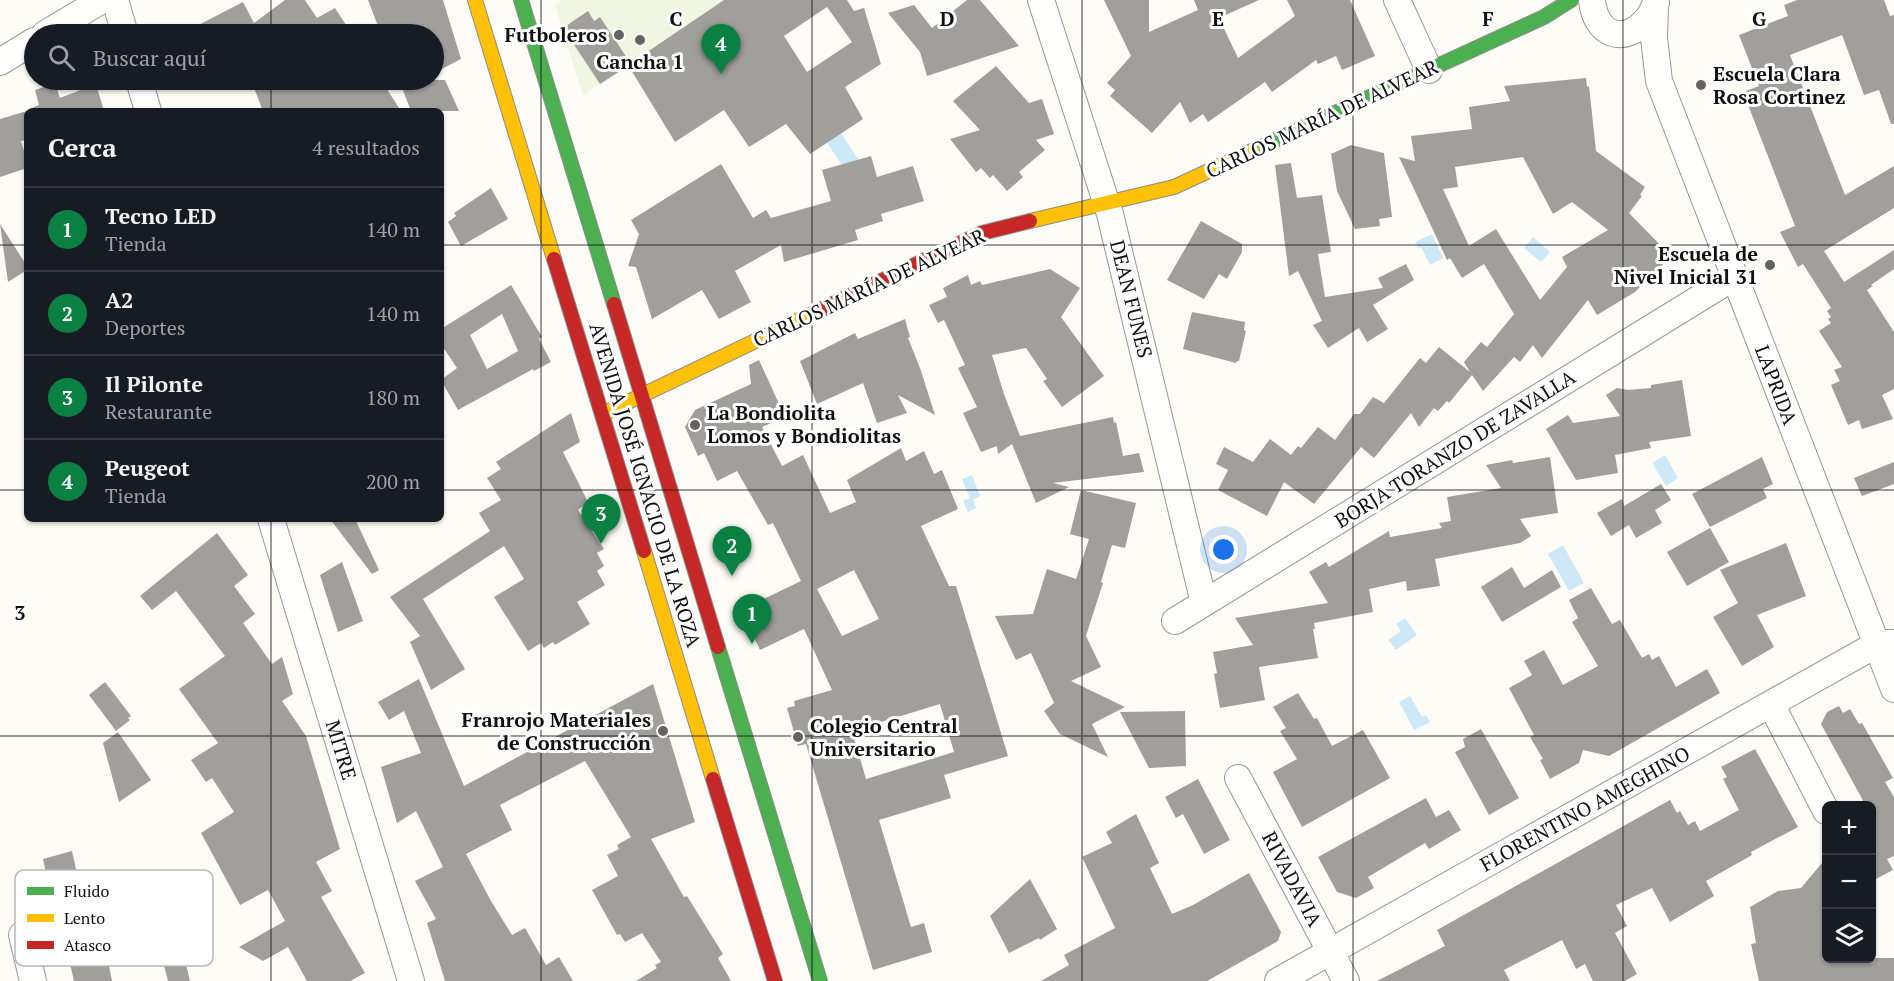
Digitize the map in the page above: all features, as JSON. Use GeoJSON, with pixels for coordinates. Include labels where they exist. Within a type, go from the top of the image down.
{"type":"FeatureCollection","features":[{"type":"Feature","properties":{"kind":"main road","name":"AVENIDA JOSÉ IGNACIO DE LA ROZA"},"geometry":{"type":"LineString","coordinates":[[475,0],[775,981]]}},
{"type":"Feature","properties":{"kind":"main road","name":"AVENIDA JOSÉ IGNACIO DE LA ROZA"},"geometry":{"type":"LineString","coordinates":[[521,0],[820,981]]}},
{"type":"Feature","properties":{"kind":"main road","name":"CARLOS MARÍA DE ALVEAR"},"geometry":{"type":"LineString","coordinates":[[603,414],[982,233],[1174,186],[1540,18],[1570,0]]}},
{"type":"Feature","properties":{"kind":"street"},"geometry":{"type":"LineString","coordinates":[[62,24],[102,0]]}},
{"type":"Feature","properties":{"kind":"street"},"geometry":{"type":"LineString","coordinates":[[115,0],[122,24]]}},
{"type":"Feature","properties":{"kind":"street","name":"DEAN FUNES"},"geometry":{"type":"LineString","coordinates":[[1041,0],[1106,203],[1204,603]]}},
{"type":"Feature","properties":{"kind":"street"},"geometry":{"type":"LineString","coordinates":[[1398,0],[1429,70]]}},
{"type":"Feature","properties":{"kind":"street"},"geometry":{"type":"LineString","coordinates":[[1592,0],[1593,12],[1606,29],[1624,33],[1641,26],[1651,14],[1656,3]]}},
{"type":"Feature","properties":{"kind":"street","name":"LAPRIDA"},"geometry":{"type":"LineString","coordinates":[[1656,3],[1654,38],[1659,81],[1734,277],[1885,644],[1894,689]]}},
{"type":"Feature","properties":{"kind":"street","name":"CARLOS MARÍA DE ALVEAR"},"geometry":{"type":"LineString","coordinates":[[1540,18],[1574,17],[1606,29]]}},
{"type":"Feature","properties":{"kind":"street","name":"LAPRIDA"},"geometry":{"type":"LineString","coordinates":[[1606,29],[1640,56],[1659,81]]}},
{"type":"Feature","properties":{"kind":"street"},"geometry":{"type":"LineString","coordinates":[[0,62],[24,47]]}},
{"type":"Feature","properties":{"kind":"street"},"geometry":{"type":"LineString","coordinates":[[142,90],[147,108]]}},
{"type":"Feature","properties":{"kind":"street","name":"BORJA TORANZO DE ZAVALLA"},"geometry":{"type":"LineString","coordinates":[[1175,621],[1734,277]]}},
{"type":"Feature","properties":{"kind":"street","name":"MITRE"},"geometry":{"type":"LineString","coordinates":[[272,522],[411,981]]}},
{"type":"Feature","properties":{"kind":"street","name":"FLORENTINO AMEGHINO"},"geometry":{"type":"LineString","coordinates":[[1278,981],[1771,704],[1885,644]]}},
{"type":"Feature","properties":{"kind":"street"},"geometry":{"type":"LineString","coordinates":[[1771,704],[1822,801]]}},
{"type":"Feature","properties":{"kind":"street","name":"RIVADAVIA"},"geometry":{"type":"LineString","coordinates":[[1238,778],[1346,981]]}},
{"type":"Feature","properties":{"kind":"street"},"geometry":{"type":"LineString","coordinates":[[29,966],[33,981]]}},
{"type":"Feature","properties":{"kind":"green space","name":"Futboleros"},"geometry":{"type":"Polygon","coordinates":[[[563,0],[724,0],[583,96],[555,5],[563,0]]]}},
{"type":"Feature","properties":{"kind":"water"},"geometry":{"type":"Polygon","coordinates":[[[839,130],[862,165],[848,174],[825,140],[839,130]]]}},
{"type":"Feature","properties":{"kind":"water"},"geometry":{"type":"Polygon","coordinates":[[[1432,234],[1443,258],[1430,265],[1421,247],[1418,248],[1415,242],[1432,234]]]}},
{"type":"Feature","properties":{"kind":"water"},"geometry":{"type":"Polygon","coordinates":[[[1533,237],[1550,252],[1541,262],[1524,248],[1533,237]]]}},
{"type":"Feature","properties":{"kind":"water"},"geometry":{"type":"Polygon","coordinates":[[[1665,455],[1678,478],[1666,486],[1652,463],[1665,455]]]}},
{"type":"Feature","properties":{"kind":"water"},"geometry":{"type":"Polygon","coordinates":[[[972,475],[980,496],[973,500],[976,508],[968,512],[963,501],[970,498],[962,479],[972,475]]]}},
{"type":"Feature","properties":{"kind":"water"},"geometry":{"type":"Polygon","coordinates":[[[1563,545],[1584,583],[1569,591],[1548,554],[1563,545]]]}},
{"type":"Feature","properties":{"kind":"water"},"geometry":{"type":"Polygon","coordinates":[[[1405,618],[1417,635],[1396,650],[1388,640],[1401,631],[1396,624],[1405,618]]]}},
{"type":"Feature","properties":{"kind":"water"},"geometry":{"type":"Polygon","coordinates":[[[1410,696],[1422,717],[1426,715],[1430,722],[1414,730],[1399,702],[1410,696]]]}},
{"type":"Feature","properties":{"kind":"building"},"geometry":{"type":"Polygon","coordinates":[[[285,0],[305,0],[317,18],[335,8],[345,24],[200,24],[243,2],[254,23],[285,0]]]}},
{"type":"Feature","properties":{"kind":"building"},"geometry":{"type":"Polygon","coordinates":[[[368,0],[443,0],[461,59],[444,68],[444,24],[377,24],[368,0]]]}},
{"type":"Feature","properties":{"kind":"building"},"geometry":{"type":"Polygon","coordinates":[[[724,0],[847,0],[854,11],[864,8],[881,64],[845,87],[863,119],[810,154],[786,124],[749,147],[724,110],[675,142],[628,65],[724,0]],[[827,7],[784,36],[807,72],[852,42],[827,7]]]}},
{"type":"Feature","properties":{"kind":"building"},"geometry":{"type":"Polygon","coordinates":[[[967,0],[980,0],[1019,46],[927,76],[920,52],[888,13],[914,5],[932,28],[967,0]]]}},
{"type":"Feature","properties":{"kind":"building"},"geometry":{"type":"Polygon","coordinates":[[[1104,0],[1149,0],[1149,32],[1198,10],[1194,0],[1259,0],[1219,18],[1238,58],[1295,16],[1287,0],[1350,0],[1375,56],[1342,70],[1336,56],[1318,64],[1316,60],[1272,92],[1265,82],[1208,122],[1203,114],[1190,123],[1180,102],[1152,133],[1110,96],[1115,90],[1107,83],[1131,56],[1104,0]]]}},
{"type":"Feature","properties":{"kind":"building"},"geometry":{"type":"Polygon","coordinates":[[[1797,0],[1884,0],[1890,16],[1894,15],[1894,124],[1891,124],[1879,90],[1864,95],[1842,35],[1790,55],[1845,195],[1894,166],[1894,208],[1824,251],[1844,282],[1894,250],[1894,269],[1867,290],[1894,332],[1894,389],[1882,395],[1893,419],[1862,429],[1859,420],[1848,425],[1831,385],[1840,381],[1834,370],[1842,367],[1819,331],[1831,323],[1828,319],[1831,317],[1827,311],[1831,308],[1803,264],[1798,267],[1780,232],[1795,226],[1743,92],[1759,86],[1739,35],[1788,16],[1784,5],[1797,0]]]}},
{"type":"Feature","properties":{"kind":"building"},"geometry":{"type":"Polygon","coordinates":[[[588,11],[594,21],[600,17],[631,64],[600,84],[563,28],[588,11]]]}},
{"type":"Feature","properties":{"kind":"building"},"geometry":{"type":"Polygon","coordinates":[[[996,66],[1029,103],[1042,99],[1054,134],[1036,140],[1045,150],[1019,172],[1023,177],[1007,191],[993,175],[990,178],[981,168],[976,172],[950,139],[980,130],[953,101],[996,66]]]}},
{"type":"Feature","properties":{"kind":"building"},"geometry":{"type":"Polygon","coordinates":[[[1586,78],[1587,87],[1589,86],[1596,151],[1645,187],[1640,195],[1642,196],[1629,213],[1671,256],[1635,292],[1597,315],[1588,300],[1542,358],[1533,345],[1520,362],[1514,357],[1483,391],[1472,375],[1449,403],[1447,401],[1438,411],[1434,408],[1419,427],[1411,413],[1374,458],[1361,447],[1314,504],[1284,482],[1267,516],[1218,490],[1228,470],[1216,464],[1224,447],[1253,462],[1270,439],[1291,455],[1298,446],[1301,448],[1318,427],[1335,440],[1354,414],[1360,414],[1373,397],[1384,403],[1420,358],[1426,363],[1439,347],[1470,372],[1464,362],[1481,342],[1487,347],[1514,314],[1484,264],[1462,278],[1450,258],[1447,260],[1399,157],[1415,161],[1411,136],[1472,129],[1469,107],[1510,101],[1504,86],[1586,78]],[[1523,157],[1455,167],[1458,187],[1443,189],[1469,246],[1496,229],[1540,300],[1567,267],[1562,257],[1608,230],[1572,202],[1553,214],[1523,157]]]}},
{"type":"Feature","properties":{"kind":"building"},"geometry":{"type":"Polygon","coordinates":[[[445,80],[459,111],[444,111],[444,108],[410,108],[403,90],[444,90],[445,80]]]}},
{"type":"Feature","properties":{"kind":"building"},"geometry":{"type":"Polygon","coordinates":[[[35,90],[57,90],[60,98],[81,90],[98,90],[103,108],[32,108],[39,105],[35,90]]]}},
{"type":"Feature","properties":{"kind":"building"},"geometry":{"type":"Polygon","coordinates":[[[255,90],[387,90],[399,108],[262,108],[255,90]]]}},
{"type":"Feature","properties":{"kind":"building"},"geometry":{"type":"Polygon","coordinates":[[[24,112],[24,140],[21,141],[24,150],[24,169],[0,177],[0,119],[24,112]]]}},
{"type":"Feature","properties":{"kind":"building"},"geometry":{"type":"Polygon","coordinates":[[[1351,145],[1384,153],[1392,217],[1379,219],[1380,226],[1355,229],[1337,191],[1331,154],[1351,145]]]}},
{"type":"Feature","properties":{"kind":"building"},"geometry":{"type":"Polygon","coordinates":[[[871,156],[877,177],[913,166],[924,201],[881,214],[883,221],[855,230],[858,240],[784,262],[781,245],[735,271],[751,302],[719,319],[702,290],[652,319],[636,267],[628,266],[639,234],[631,220],[721,164],[753,218],[766,210],[771,218],[831,201],[822,170],[871,156]]]}},
{"type":"Feature","properties":{"kind":"building"},"geometry":{"type":"Polygon","coordinates":[[[1291,163],[1297,198],[1322,195],[1331,252],[1318,254],[1325,297],[1383,288],[1378,278],[1406,264],[1414,280],[1373,305],[1388,329],[1367,342],[1359,328],[1328,348],[1313,325],[1322,321],[1298,271],[1289,276],[1275,165],[1291,163]]]}},
{"type":"Feature","properties":{"kind":"building"},"geometry":{"type":"Polygon","coordinates":[[[491,188],[508,219],[461,246],[448,222],[456,216],[454,213],[491,188]]]}},
{"type":"Feature","properties":{"kind":"building"},"geometry":{"type":"Polygon","coordinates":[[[1201,221],[1242,244],[1242,252],[1227,279],[1219,274],[1204,299],[1167,280],[1201,221]]]}},
{"type":"Feature","properties":{"kind":"building"},"geometry":{"type":"Polygon","coordinates":[[[0,224],[24,261],[24,272],[8,282],[0,224]]]}},
{"type":"Feature","properties":{"kind":"building"},"geometry":{"type":"Polygon","coordinates":[[[1050,269],[1080,288],[1061,317],[1104,376],[1062,407],[1043,381],[1047,379],[1026,348],[992,355],[1020,436],[1113,417],[1123,456],[1139,453],[1144,472],[1053,483],[1069,487],[1036,503],[1012,444],[998,454],[997,446],[981,452],[963,413],[977,407],[958,368],[965,365],[944,320],[938,323],[929,305],[947,297],[943,288],[968,275],[971,285],[980,281],[982,285],[1050,269]]]}},
{"type":"Feature","properties":{"kind":"building"},"geometry":{"type":"Polygon","coordinates":[[[511,285],[542,337],[539,339],[551,362],[534,371],[533,369],[458,410],[444,385],[444,378],[457,368],[444,348],[444,327],[511,285]],[[502,314],[470,335],[487,369],[518,351],[502,314]]]}},
{"type":"Feature","properties":{"kind":"building"},"geometry":{"type":"Polygon","coordinates":[[[1192,312],[1245,322],[1244,330],[1246,331],[1239,361],[1236,363],[1183,349],[1192,312]]]}},
{"type":"Feature","properties":{"kind":"building"},"geometry":{"type":"Polygon","coordinates":[[[905,319],[910,337],[908,338],[935,415],[898,395],[907,413],[877,423],[863,383],[817,404],[800,361],[855,333],[858,339],[905,319]]]}},
{"type":"Feature","properties":{"kind":"building"},"geometry":{"type":"Polygon","coordinates":[[[759,360],[785,417],[762,427],[782,466],[803,455],[830,513],[856,502],[847,480],[901,448],[906,461],[924,451],[934,474],[942,470],[958,509],[921,526],[949,586],[956,586],[1008,756],[944,775],[951,798],[879,820],[911,927],[924,923],[932,952],[873,970],[806,744],[798,746],[787,708],[795,706],[794,701],[832,690],[804,629],[760,650],[741,610],[801,581],[773,523],[768,525],[737,471],[717,481],[704,453],[698,456],[685,427],[695,410],[751,384],[749,365],[759,360]],[[854,570],[817,589],[842,636],[879,619],[854,570]],[[940,704],[852,731],[866,779],[954,752],[940,704]]]}},
{"type":"Feature","properties":{"kind":"building"},"geometry":{"type":"Polygon","coordinates":[[[1682,380],[1691,436],[1649,442],[1651,448],[1615,455],[1618,473],[1576,480],[1546,429],[1568,415],[1573,423],[1620,416],[1606,395],[1617,388],[1628,390],[1651,388],[1651,385],[1682,380]]]}},
{"type":"Feature","properties":{"kind":"building"},"geometry":{"type":"Polygon","coordinates":[[[571,413],[580,442],[563,452],[588,502],[578,510],[604,549],[597,553],[604,566],[597,571],[605,585],[577,602],[590,624],[555,645],[553,642],[544,648],[541,643],[528,651],[494,597],[524,579],[504,546],[423,599],[465,669],[431,690],[410,642],[420,636],[390,597],[490,531],[479,513],[501,500],[487,478],[501,469],[496,462],[571,413]]]}},
{"type":"Feature","properties":{"kind":"building"},"geometry":{"type":"Polygon","coordinates":[[[1550,457],[1558,513],[1520,519],[1531,536],[1520,543],[1435,559],[1440,586],[1407,591],[1406,581],[1369,589],[1373,612],[1314,623],[1318,658],[1259,667],[1265,700],[1220,708],[1213,652],[1253,645],[1235,618],[1328,603],[1309,572],[1326,562],[1329,567],[1389,531],[1390,537],[1442,528],[1439,523],[1451,521],[1447,497],[1501,488],[1486,465],[1550,457]]]}},
{"type":"Feature","properties":{"kind":"building"},"geometry":{"type":"Polygon","coordinates":[[[1762,457],[1773,484],[1763,489],[1767,498],[1710,527],[1692,494],[1762,457]]]}},
{"type":"Feature","properties":{"kind":"building"},"geometry":{"type":"Polygon","coordinates":[[[1894,462],[1894,484],[1862,496],[1854,478],[1894,462]]]}},
{"type":"Feature","properties":{"kind":"building"},"geometry":{"type":"Polygon","coordinates":[[[1661,484],[1671,500],[1655,510],[1662,523],[1636,538],[1629,525],[1611,536],[1597,513],[1622,499],[1624,506],[1661,484]]]}},
{"type":"Feature","properties":{"kind":"building"},"geometry":{"type":"Polygon","coordinates":[[[1081,490],[1136,503],[1125,548],[1112,545],[1086,636],[1101,667],[1071,681],[1125,707],[1092,724],[1108,757],[1060,734],[1044,711],[1054,703],[1031,653],[1016,660],[995,616],[1033,614],[1047,569],[1076,579],[1089,539],[1070,534],[1081,490]]]}},
{"type":"Feature","properties":{"kind":"building"},"geometry":{"type":"Polygon","coordinates":[[[332,522],[356,522],[379,570],[372,574],[332,522]]]}},
{"type":"Feature","properties":{"kind":"building"},"geometry":{"type":"Polygon","coordinates":[[[1710,528],[1729,562],[1687,586],[1667,552],[1710,528]]]}},
{"type":"Feature","properties":{"kind":"building"},"geometry":{"type":"Polygon","coordinates":[[[217,533],[248,575],[234,586],[255,614],[243,623],[272,664],[282,657],[293,694],[282,701],[306,736],[340,849],[316,862],[332,891],[321,897],[365,973],[350,981],[307,981],[288,947],[263,961],[239,947],[285,921],[268,890],[240,905],[201,833],[234,812],[212,778],[206,782],[191,760],[218,743],[179,689],[225,656],[176,591],[152,610],[140,596],[217,533]]]}},
{"type":"Feature","properties":{"kind":"building"},"geometry":{"type":"Polygon","coordinates":[[[1786,543],[1806,596],[1757,615],[1774,647],[1742,666],[1713,617],[1738,603],[1720,570],[1786,543]]]}},
{"type":"Feature","properties":{"kind":"building"},"geometry":{"type":"Polygon","coordinates":[[[342,562],[363,621],[338,632],[320,575],[342,562]]]}},
{"type":"Feature","properties":{"kind":"building"},"geometry":{"type":"Polygon","coordinates":[[[1512,567],[1524,588],[1552,570],[1561,587],[1502,622],[1481,587],[1512,567]]]}},
{"type":"Feature","properties":{"kind":"building"},"geometry":{"type":"Polygon","coordinates":[[[1591,588],[1612,624],[1620,620],[1642,658],[1649,654],[1652,660],[1659,656],[1676,687],[1707,669],[1720,693],[1609,756],[1583,750],[1579,763],[1550,779],[1540,760],[1543,759],[1530,737],[1534,735],[1509,688],[1532,675],[1524,661],[1544,650],[1563,685],[1598,666],[1572,622],[1578,618],[1569,600],[1591,588]]]}},
{"type":"Feature","properties":{"kind":"building"},"geometry":{"type":"Polygon","coordinates":[[[419,679],[464,786],[653,684],[695,822],[651,839],[684,897],[687,896],[723,954],[718,958],[731,981],[636,981],[657,968],[655,965],[661,962],[642,933],[625,942],[620,934],[617,935],[592,890],[618,876],[607,855],[619,849],[617,845],[631,837],[585,761],[500,805],[512,830],[466,854],[512,935],[525,928],[546,965],[559,957],[573,981],[445,981],[427,923],[436,919],[415,881],[443,867],[416,811],[397,823],[381,767],[421,753],[404,711],[389,720],[378,702],[419,679]]]}},
{"type":"Feature","properties":{"kind":"building"},"geometry":{"type":"Polygon","coordinates":[[[105,682],[131,716],[128,718],[130,720],[116,731],[89,695],[105,682]]]}},
{"type":"Feature","properties":{"kind":"building"},"geometry":{"type":"Polygon","coordinates":[[[1298,693],[1314,719],[1317,718],[1332,746],[1363,730],[1390,778],[1302,827],[1273,772],[1297,759],[1280,731],[1286,728],[1273,707],[1298,693]]]}},
{"type":"Feature","properties":{"kind":"building"},"geometry":{"type":"Polygon","coordinates":[[[1839,706],[1843,713],[1850,709],[1859,724],[1862,723],[1893,778],[1885,782],[1894,797],[1894,856],[1887,859],[1893,870],[1876,879],[1876,801],[1863,801],[1821,724],[1827,712],[1839,706]]]}},
{"type":"Feature","properties":{"kind":"building"},"geometry":{"type":"Polygon","coordinates":[[[1185,711],[1186,766],[1149,768],[1120,712],[1185,711]]]}},
{"type":"Feature","properties":{"kind":"building"},"geometry":{"type":"Polygon","coordinates":[[[1481,729],[1519,798],[1489,815],[1455,752],[1465,747],[1463,739],[1481,729]]]}},
{"type":"Feature","properties":{"kind":"building"},"geometry":{"type":"Polygon","coordinates":[[[118,732],[151,780],[119,802],[103,743],[118,732]]]}},
{"type":"Feature","properties":{"kind":"building"},"geometry":{"type":"Polygon","coordinates":[[[1755,749],[1798,827],[1751,852],[1752,855],[1706,881],[1714,896],[1670,922],[1652,888],[1616,905],[1627,926],[1615,933],[1637,974],[1625,981],[1593,981],[1585,964],[1576,969],[1562,940],[1504,970],[1510,981],[1377,981],[1445,946],[1437,930],[1670,800],[1677,813],[1680,811],[1688,825],[1695,821],[1700,831],[1739,810],[1723,779],[1727,777],[1721,767],[1755,749]]]}},
{"type":"Feature","properties":{"kind":"building"},"geometry":{"type":"Polygon","coordinates":[[[1198,779],[1230,840],[1204,854],[1183,814],[1176,818],[1165,797],[1198,779]]]}},
{"type":"Feature","properties":{"kind":"building"},"geometry":{"type":"Polygon","coordinates":[[[1426,798],[1436,817],[1449,810],[1461,830],[1429,849],[1425,843],[1368,877],[1374,888],[1356,898],[1337,892],[1318,857],[1426,798]]]}},
{"type":"Feature","properties":{"kind":"building"},"geometry":{"type":"Polygon","coordinates":[[[1136,814],[1159,863],[1150,868],[1172,914],[1193,905],[1249,873],[1281,932],[1278,941],[1207,981],[1041,981],[1069,965],[1064,955],[1115,928],[1082,857],[1112,843],[1106,832],[1136,814]]]}},
{"type":"Feature","properties":{"kind":"building"},"geometry":{"type":"Polygon","coordinates":[[[72,851],[76,870],[45,870],[43,859],[72,851]]]}},
{"type":"Feature","properties":{"kind":"building"},"geometry":{"type":"Polygon","coordinates":[[[1822,863],[1822,963],[1876,963],[1876,958],[1894,958],[1894,981],[1759,981],[1751,944],[1756,943],[1750,907],[1778,891],[1801,888],[1822,863]]]}},
{"type":"Feature","properties":{"kind":"building"},"geometry":{"type":"Polygon","coordinates":[[[1030,879],[1057,929],[1040,940],[1039,938],[1009,953],[990,916],[1030,879]]]}},
{"type":"Feature","properties":{"kind":"building"},"geometry":{"type":"Polygon","coordinates":[[[70,966],[109,966],[112,981],[74,981],[70,966]]]}},
{"type":"Feature","properties":{"kind":"building"},"geometry":{"type":"Polygon","coordinates":[[[164,966],[186,966],[190,981],[168,981],[164,966]]]}},
{"type":"Feature","properties":{"kind":"traffic: fast"},"geometry":{"type":"LineString","coordinates":[[521,0],[614,304]]}},
{"type":"Feature","properties":{"kind":"traffic: fast"},"geometry":{"type":"LineString","coordinates":[[1252,151],[1544,17],[1571,0]]}},
{"type":"Feature","properties":{"kind":"traffic: fast"},"geometry":{"type":"LineString","coordinates":[[718,647],[820,981]]}},
{"type":"Feature","properties":{"kind":"traffic: slow"},"geometry":{"type":"LineString","coordinates":[[475,0],[554,259]]}},
{"type":"Feature","properties":{"kind":"traffic: slow"},"geometry":{"type":"LineString","coordinates":[[1030,221],[1174,187],[1252,151]]}},
{"type":"Feature","properties":{"kind":"traffic: slow"},"geometry":{"type":"LineString","coordinates":[[603,414],[818,311]]}},
{"type":"Feature","properties":{"kind":"traffic: slow"},"geometry":{"type":"LineString","coordinates":[[644,551],[713,779]]}},
{"type":"Feature","properties":{"kind":"traffic: jam"},"geometry":{"type":"LineString","coordinates":[[818,311],[982,233],[1030,221]]}},
{"type":"Feature","properties":{"kind":"traffic: jam"},"geometry":{"type":"LineString","coordinates":[[554,259],[644,551]]}},
{"type":"Feature","properties":{"kind":"traffic: jam"},"geometry":{"type":"LineString","coordinates":[[614,304],[718,647]]}},
{"type":"Feature","properties":{"kind":"traffic: jam"},"geometry":{"type":"LineString","coordinates":[[713,779],[775,981]]}},
{"type":"Feature","properties":{"kind":"place","name":"Futboleros"},"geometry":{"type":"Point","coordinates":[619,35]}},
{"type":"Feature","properties":{"kind":"place","name":"Cancha 1"},"geometry":{"type":"Point","coordinates":[640,40]}},
{"type":"Feature","properties":{"kind":"place","name":"Peugeot"},"geometry":{"type":"Point","coordinates":[721,74]}},
{"type":"Feature","properties":{"kind":"place","name":"Escuela Clara Rosa Cortinez"},"geometry":{"type":"Point","coordinates":[1701,85]}},
{"type":"Feature","properties":{"kind":"place","name":"Escuela de Nivel Inicial 31"},"geometry":{"type":"Point","coordinates":[1770,265]}},
{"type":"Feature","properties":{"kind":"place","name":"La Bondiolita Lomos y Bondiolitas"},"geometry":{"type":"Point","coordinates":[695,425]}},
{"type":"Feature","properties":{"kind":"place","name":"Il Pilonte"},"geometry":{"type":"Point","coordinates":[601,544]}},
{"type":"Feature","properties":{"kind":"place","name":"A2"},"geometry":{"type":"Point","coordinates":[732,576]}},
{"type":"Feature","properties":{"kind":"place","name":"Tecno LED"},"geometry":{"type":"Point","coordinates":[752,644]}},
{"type":"Feature","properties":{"kind":"place","name":"Franrojo Materiales de Construcción"},"geometry":{"type":"Point","coordinates":[663,731]}},
{"type":"Feature","properties":{"kind":"place","name":"Colegio Central Universitario"},"geometry":{"type":"Point","coordinates":[798,737]}}]}
